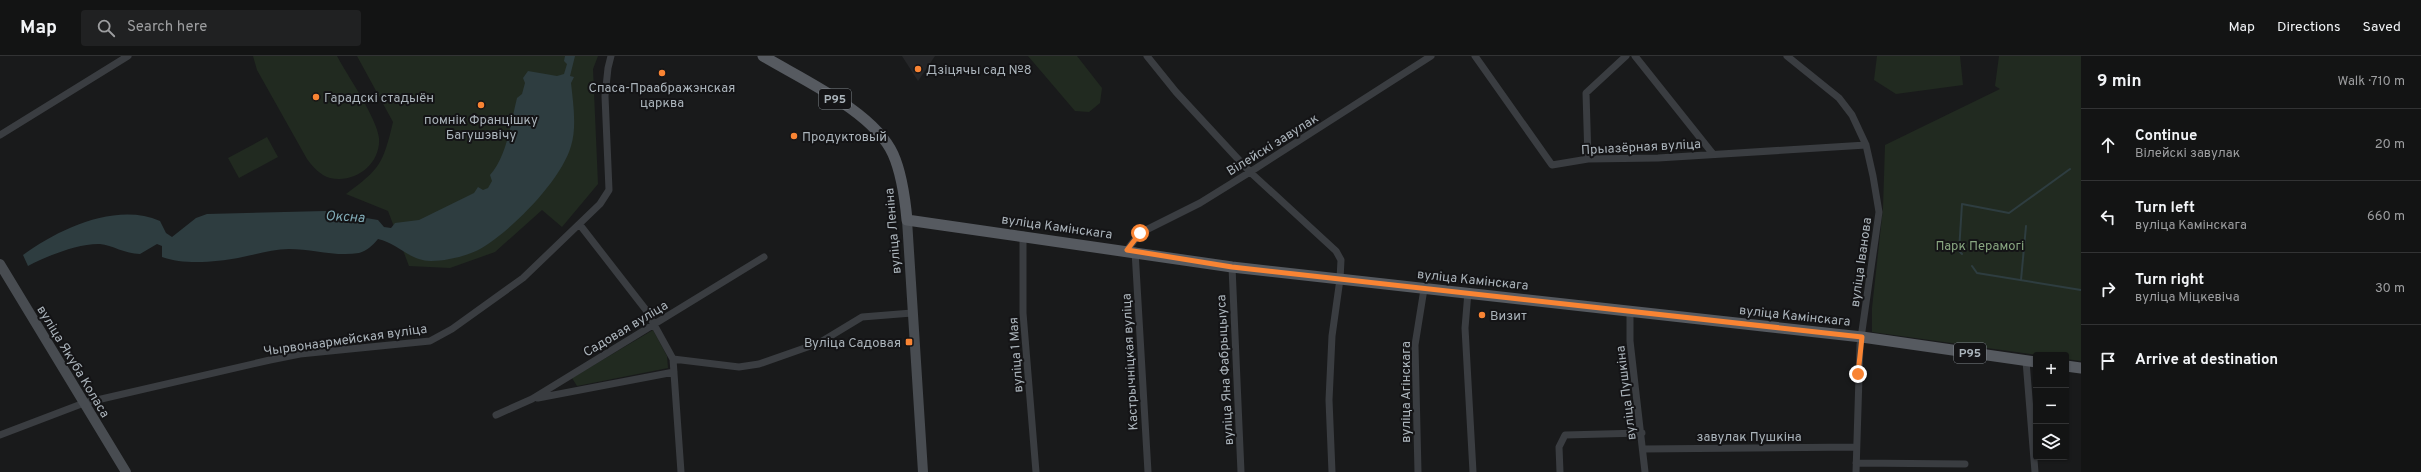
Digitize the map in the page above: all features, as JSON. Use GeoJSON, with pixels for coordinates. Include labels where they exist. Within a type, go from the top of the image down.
{"type":"FeatureCollection","features":[{"type":"Feature","properties":{"kind":"main road","name":"вуліца Леніна"},"geometry":{"type":"LineString","coordinates":[[763,56],[858,112],[876,128],[894,154],[904,193],[907,220],[923,472]]}},
{"type":"Feature","properties":{"kind":"main road","name":"вуліца Камінскага"},"geometry":{"type":"LineString","coordinates":[[907,220],[1023,235],[1232,267],[1424,289],[1468,292],[1630,312],[1862,337],[2031,361]]}},
{"type":"Feature","properties":{"kind":"main road","name":"вуліца Якуба Коласа"},"geometry":{"type":"LineString","coordinates":[[0,264],[126,472]]}},
{"type":"Feature","properties":{"kind":"main road"},"geometry":{"type":"LineString","coordinates":[[2069,366],[2081,368]]}},
{"type":"Feature","properties":{"kind":"street"},"geometry":{"type":"LineString","coordinates":[[0,135],[128,56]]}},
{"type":"Feature","properties":{"kind":"street","name":"Чырвонаармейская вуліца"},"geometry":{"type":"LineString","coordinates":[[0,435],[84,403],[300,354],[430,342],[452,330],[523,278],[580,225],[600,204],[610,190],[605,96],[611,56]]}},
{"type":"Feature","properties":{"kind":"street"},"geometry":{"type":"LineString","coordinates":[[1147,56],[1176,92],[1250,172],[1336,251],[1341,260],[1340,279],[1332,336],[1330,378],[1332,472]]}},
{"type":"Feature","properties":{"kind":"street","name":"Вілейскі завулак"},"geometry":{"type":"LineString","coordinates":[[1131,251],[1140,233],[1200,203],[1431,56]]}},
{"type":"Feature","properties":{"kind":"street","name":"Прыазёрная вуліца"},"geometry":{"type":"LineString","coordinates":[[1475,56],[1549,162],[1556,165],[1588,159],[1658,158],[1866,145]]}},
{"type":"Feature","properties":{"kind":"street"},"geometry":{"type":"LineString","coordinates":[[1588,159],[1586,93],[1626,56]]}},
{"type":"Feature","properties":{"kind":"street"},"geometry":{"type":"LineString","coordinates":[[1635,56],[1713,154]]}},
{"type":"Feature","properties":{"kind":"street","name":"вуліца Іванова"},"geometry":{"type":"LineString","coordinates":[[1787,56],[1839,98],[1852,115],[1866,145],[1879,212],[1862,337],[1856,472]]}},
{"type":"Feature","properties":{"kind":"street"},"geometry":{"type":"LineString","coordinates":[[580,225],[654,325],[673,359],[681,472]]}},
{"type":"Feature","properties":{"kind":"street","name":"вуліца 1 Мая"},"geometry":{"type":"LineString","coordinates":[[1023,235],[1023,313],[1036,472]]}},
{"type":"Feature","properties":{"kind":"street","name":"Кастрычніцкая вуліца"},"geometry":{"type":"LineString","coordinates":[[1131,251],[1148,472]]}},
{"type":"Feature","properties":{"kind":"street","name":"Садовая вуліца"},"geometry":{"type":"LineString","coordinates":[[496,415],[532,399],[764,257]]}},
{"type":"Feature","properties":{"kind":"street","name":"вуліца Яна Фабрыцыуса"},"geometry":{"type":"LineString","coordinates":[[1232,267],[1241,472]]}},
{"type":"Feature","properties":{"kind":"street","name":"вуліца Агінскага"},"geometry":{"type":"LineString","coordinates":[[1418,472],[1415,345],[1424,289]]}},
{"type":"Feature","properties":{"kind":"street"},"geometry":{"type":"LineString","coordinates":[[1468,292],[1465,328],[1473,472]]}},
{"type":"Feature","properties":{"kind":"street","name":"вуліца Пушкіна"},"geometry":{"type":"LineString","coordinates":[[1630,312],[1630,341],[1642,433],[1645,472]]}},
{"type":"Feature","properties":{"kind":"street"},"geometry":{"type":"LineString","coordinates":[[673,359],[738,367],[758,364],[819,343],[862,317],[912,313]]}},
{"type":"Feature","properties":{"kind":"street"},"geometry":{"type":"LineString","coordinates":[[2031,361],[2035,472]]}},
{"type":"Feature","properties":{"kind":"street"},"geometry":{"type":"LineString","coordinates":[[532,399],[674,372]]}},
{"type":"Feature","properties":{"kind":"street"},"geometry":{"type":"LineString","coordinates":[[1560,472],[1559,447],[1565,435],[1642,433]]}},
{"type":"Feature","properties":{"kind":"street","name":"завулак Пушкіна"},"geometry":{"type":"LineString","coordinates":[[1643,448],[1856,447]]}},
{"type":"Feature","properties":{"kind":"street"},"geometry":{"type":"LineString","coordinates":[[1856,463],[1965,464]]}},
{"type":"Feature","properties":{"kind":"shaded area","name":"Дзіцячы сад №8"},"geometry":{"type":"Polygon","coordinates":[[[902,56],[935,56],[918,81],[902,56]]]}},
{"type":"Feature","properties":{"kind":"green space","name":"Гарадскі стадыён"},"geometry":{"type":"Polygon","coordinates":[[[253,56],[337,56],[373,119],[377,130],[379,138],[378,147],[376,156],[371,164],[357,175],[339,179],[330,178],[317,170],[307,159],[257,70],[253,56]]]}},
{"type":"Feature","properties":{"kind":"green space"},"geometry":{"type":"Polygon","coordinates":[[[357,56],[598,56],[593,69],[598,184],[562,227],[542,210],[495,252],[450,268],[409,266],[388,211],[346,194],[373,171],[383,157],[393,122],[357,56]]]}},
{"type":"Feature","properties":{"kind":"green space"},"geometry":{"type":"Polygon","coordinates":[[[1028,56],[1077,56],[1102,88],[1100,103],[1089,112],[1075,111],[1028,56]]]}},
{"type":"Feature","properties":{"kind":"green space"},"geometry":{"type":"Polygon","coordinates":[[[1877,56],[1960,56],[1963,85],[1896,94],[1874,80],[1877,56]]]}},
{"type":"Feature","properties":{"kind":"green space","name":"Парк Перамогі"},"geometry":{"type":"Polygon","coordinates":[[[1999,56],[2081,56],[2081,361],[2069,359],[2069,352],[2033,352],[2033,354],[1872,332],[1872,308],[1883,208],[1885,145],[2000,89],[1995,86],[1999,56]]]}},
{"type":"Feature","properties":{"kind":"green space"},"geometry":{"type":"Polygon","coordinates":[[[267,137],[278,157],[239,178],[228,158],[267,137]]]}},
{"type":"Feature","properties":{"kind":"green space"},"geometry":{"type":"Polygon","coordinates":[[[653,330],[667,356],[668,368],[577,386],[572,378],[653,330]]]}},
{"type":"Feature","properties":{"kind":"water","name":"Оксна"},"geometry":{"type":"Polygon","coordinates":[[[565,56],[575,56],[570,76],[574,77],[571,83],[574,131],[571,146],[565,160],[546,189],[520,218],[492,241],[469,254],[443,260],[423,260],[378,239],[370,248],[359,253],[342,254],[298,249],[283,249],[210,262],[180,261],[162,257],[162,246],[157,244],[140,254],[134,254],[109,246],[92,244],[53,254],[28,266],[23,255],[53,236],[88,221],[125,215],[143,216],[160,221],[166,233],[172,237],[196,218],[207,214],[325,211],[378,220],[384,227],[391,228],[395,223],[419,220],[474,193],[478,187],[483,190],[488,188],[492,181],[490,175],[501,158],[504,149],[517,98],[522,94],[525,83],[523,78],[528,71],[557,76],[564,74],[567,64],[564,61],[565,56]]]}},
{"type":"Feature","properties":{"kind":"waterway"},"geometry":{"type":"LineString","coordinates":[[1962,254],[1959,251],[1962,204],[2009,213],[2070,169]]}},
{"type":"Feature","properties":{"kind":"waterway"},"geometry":{"type":"LineString","coordinates":[[2021,280],[2026,226]]}},
{"type":"Feature","properties":{"kind":"waterway"},"geometry":{"type":"LineString","coordinates":[[1972,266],[1977,273],[2081,290]]}},
{"type":"Feature","properties":{"kind":"place","name":"Дзіцячы сад №8"},"geometry":{"type":"Point","coordinates":[918,69]}},
{"type":"Feature","properties":{"kind":"place","name":"Спаса-Праабражэнская царква"},"geometry":{"type":"Point","coordinates":[662,73]}},
{"type":"Feature","properties":{"kind":"place","name":"Гарадскі стадыён"},"geometry":{"type":"Point","coordinates":[316,97]}},
{"type":"Feature","properties":{"kind":"place","name":"помнік Францішку Багушэвічу"},"geometry":{"type":"Point","coordinates":[481,105]}},
{"type":"Feature","properties":{"kind":"place","name":"Продуктовый"},"geometry":{"type":"Point","coordinates":[794,136]}},
{"type":"Feature","properties":{"kind":"place","name":"Визит"},"geometry":{"type":"Point","coordinates":[1482,315]}},
{"type":"Feature","properties":{"kind":"place","name":"Вуліца Садовая"},"geometry":{"type":"Point","coordinates":[909,342]}},
{"type":"Feature","properties":{"kind":"route"},"geometry":{"type":"LineString","coordinates":[[1140,233],[1127,250],[1232,267],[1424,289],[1468,292],[1630,312],[1654,313],[1862,337],[1858,374]]}}]}
